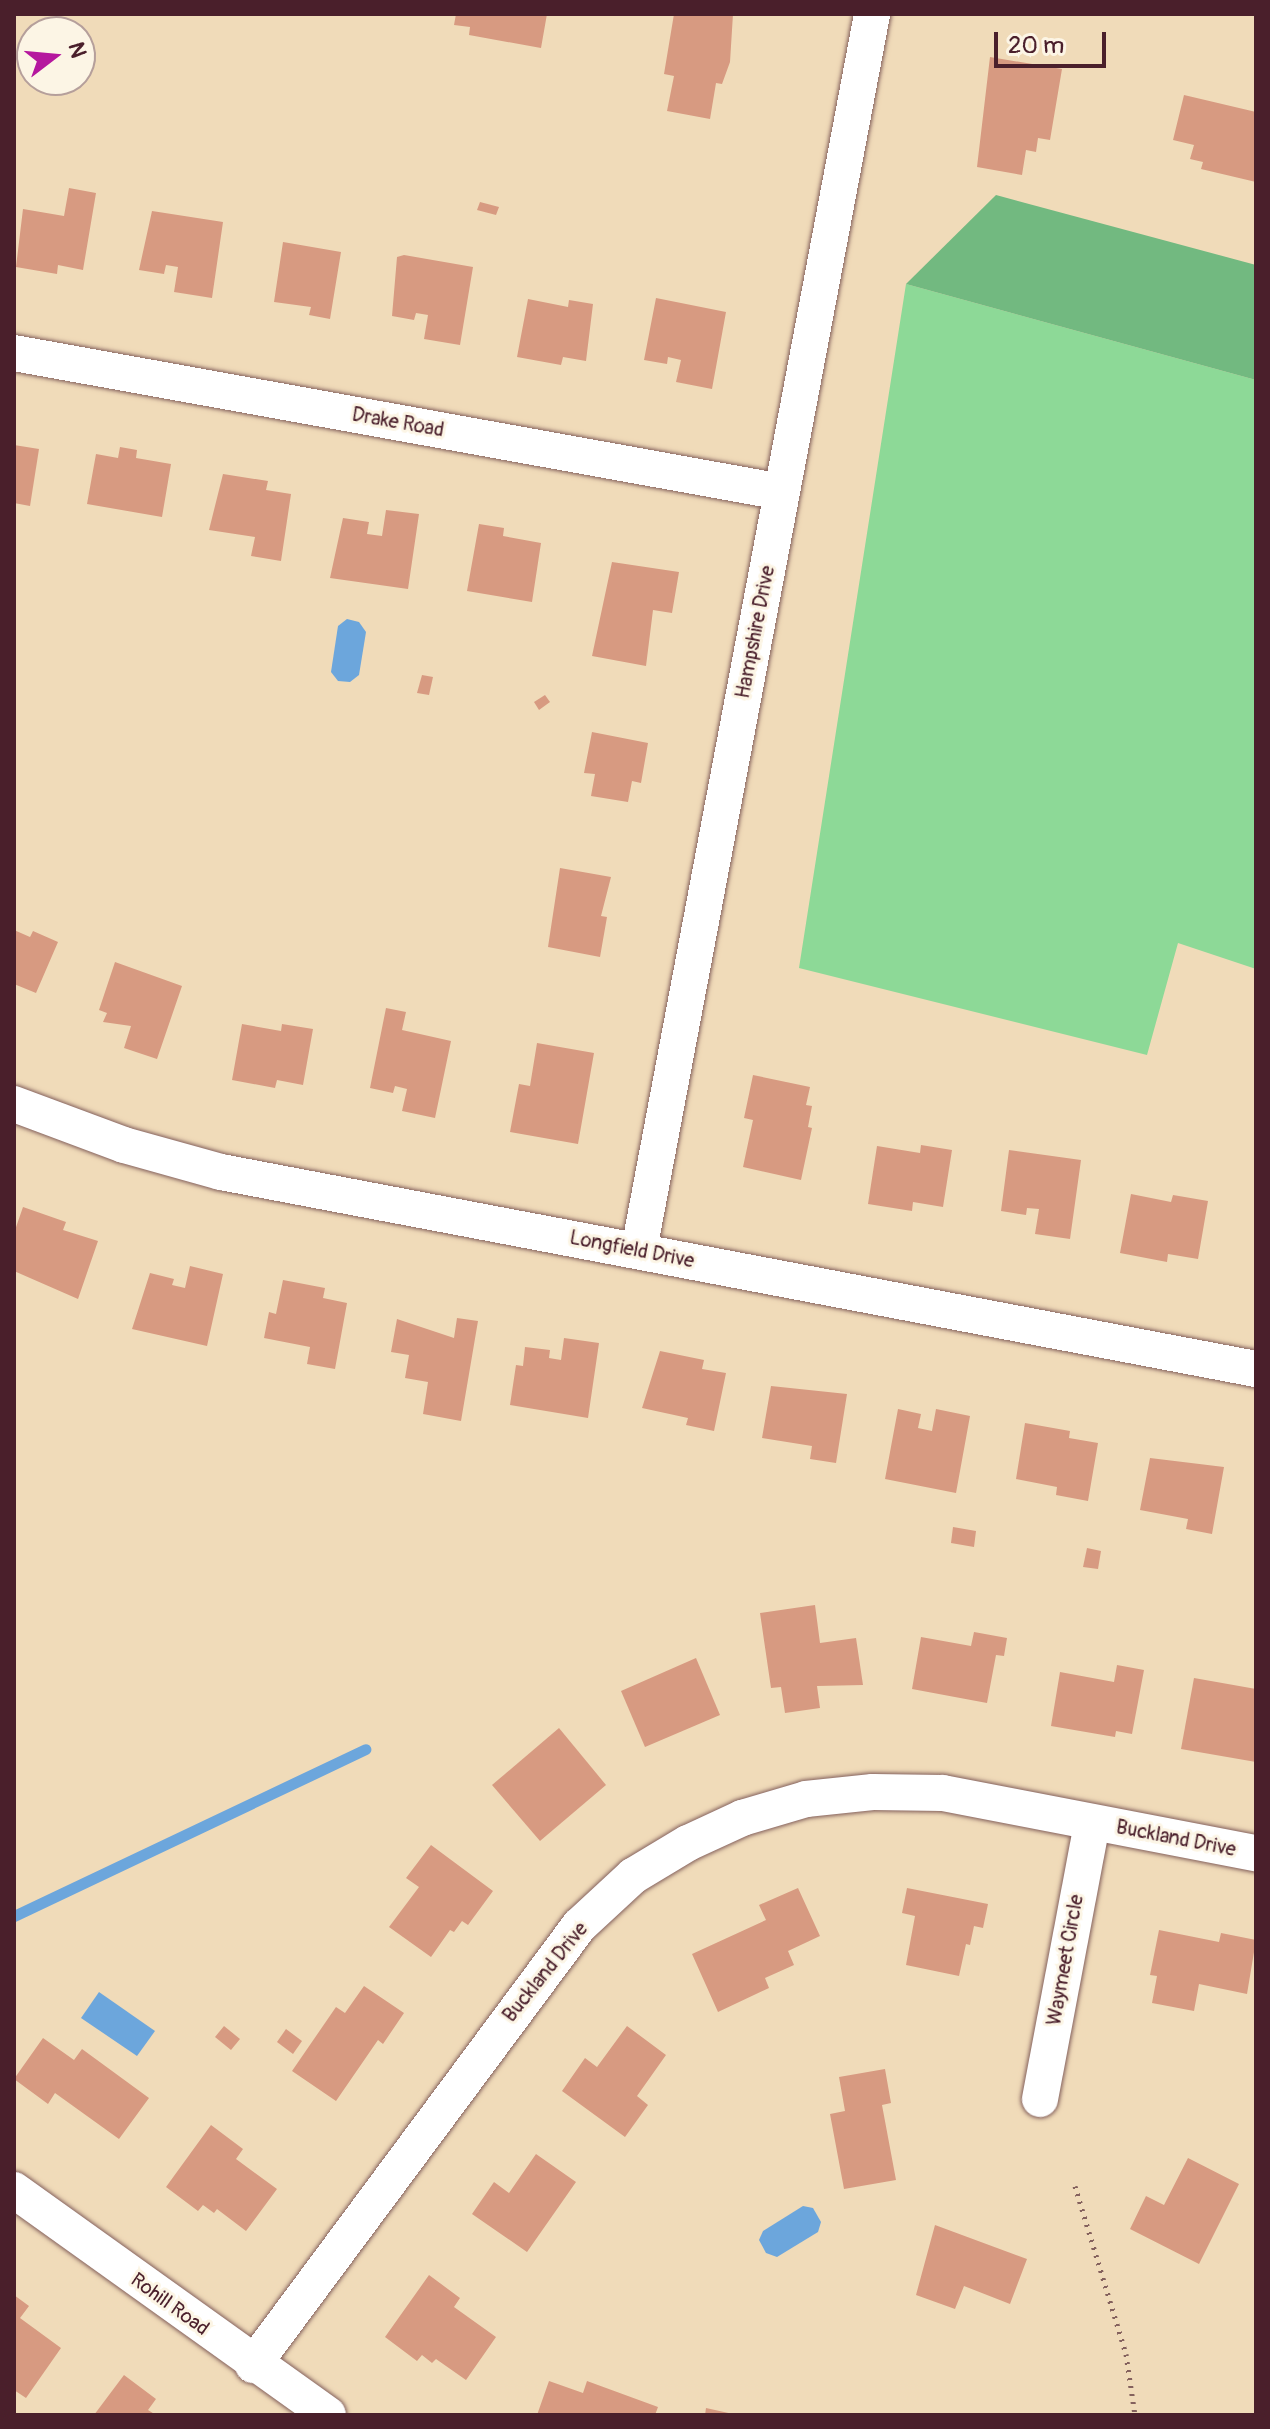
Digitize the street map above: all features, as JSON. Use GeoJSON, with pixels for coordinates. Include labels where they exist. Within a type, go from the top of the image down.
{"type":"FeatureCollection","features":[{"type":"Feature","properties":{"kind":"street","name":"Hampshire Drive"},"geometry":{"type":"LineString","coordinates":[[639,1250],[872,14]]}},
{"type":"Feature","properties":{"kind":"street","name":"Drake Road"},"geometry":{"type":"LineString","coordinates":[[14,353],[782,492]]}},
{"type":"Feature","properties":{"kind":"street","name":"Longfield Drive"},"geometry":{"type":"LineString","coordinates":[[14,1104],[124,1145],[221,1172],[1256,1369]]}},
{"type":"Feature","properties":{"kind":"street","name":"Buckland Drive"},"geometry":{"type":"LineString","coordinates":[[253,2365],[531,1985],[579,1926],[633,1876],[742,1818],[806,1799],[873,1792],[943,1793],[1256,1853]]}},
{"type":"Feature","properties":{"kind":"street","name":"Waymeet Circle"},"geometry":{"type":"LineString","coordinates":[[1040,2099],[1092,1823]]}},
{"type":"Feature","properties":{"kind":"street","name":"Rohill Road"},"geometry":{"type":"LineString","coordinates":[[14,2190],[253,2365],[328,2415]]}},
{"type":"Feature","properties":{"kind":"path"},"geometry":{"type":"LineString","coordinates":[[1075,2186],[1126,2354],[1135,2415]]}},
{"type":"Feature","properties":{"kind":"green space"},"geometry":{"type":"Polygon","coordinates":[[[996,195],[1256,265],[1256,380],[906,284],[996,195]]]}},
{"type":"Feature","properties":{"kind":"green space"},"geometry":{"type":"Polygon","coordinates":[[[906,284],[1256,380],[1256,969],[1178,943],[1147,1055],[799,968],[906,284]]]}},
{"type":"Feature","properties":{"kind":"water"},"geometry":{"type":"Polygon","coordinates":[[[347,619],[359,622],[366,632],[359,675],[350,682],[338,681],[331,672],[338,626],[347,619]]]}},
{"type":"Feature","properties":{"kind":"water"},"geometry":{"type":"Polygon","coordinates":[[[99,1992],[155,2031],[137,2056],[81,2018],[99,1992]]]}},
{"type":"Feature","properties":{"kind":"water"},"geometry":{"type":"Polygon","coordinates":[[[803,2206],[813,2208],[821,2222],[818,2232],[777,2257],[766,2253],[759,2240],[763,2231],[803,2206]]]}},
{"type":"Feature","properties":{"kind":"building"},"geometry":{"type":"Polygon","coordinates":[[[456,14],[547,14],[541,48],[469,35],[470,27],[454,25],[456,14]]]}},
{"type":"Feature","properties":{"kind":"building"},"geometry":{"type":"Polygon","coordinates":[[[674,14],[733,14],[730,62],[722,84],[716,83],[710,119],[667,111],[674,76],[664,74],[674,14]]]}},
{"type":"Feature","properties":{"kind":"building"},"geometry":{"type":"Polygon","coordinates":[[[990,57],[1062,69],[1050,140],[1038,138],[1036,152],[1026,150],[1022,175],[977,167],[990,57]]]}},
{"type":"Feature","properties":{"kind":"building"},"geometry":{"type":"Polygon","coordinates":[[[1184,95],[1256,112],[1256,182],[1201,169],[1203,162],[1190,159],[1194,145],[1173,140],[1184,95]]]}},
{"type":"Feature","properties":{"kind":"building"},"geometry":{"type":"Polygon","coordinates":[[[69,188],[96,193],[83,270],[58,265],[57,274],[16,267],[23,209],[64,216],[69,188]]]}},
{"type":"Feature","properties":{"kind":"building"},"geometry":{"type":"Polygon","coordinates":[[[480,202],[499,207],[496,215],[477,210],[480,202]]]}},
{"type":"Feature","properties":{"kind":"building"},"geometry":{"type":"Polygon","coordinates":[[[152,211],[223,222],[212,298],[174,292],[178,267],[166,265],[164,274],[139,270],[152,211]]]}},
{"type":"Feature","properties":{"kind":"building"},"geometry":{"type":"Polygon","coordinates":[[[283,242],[341,252],[330,319],[309,315],[311,307],[274,302],[283,242]]]}},
{"type":"Feature","properties":{"kind":"building"},"geometry":{"type":"Polygon","coordinates":[[[404,255],[473,267],[460,345],[424,339],[428,315],[416,313],[414,320],[392,316],[397,257],[404,255]]]}},
{"type":"Feature","properties":{"kind":"building"},"geometry":{"type":"Polygon","coordinates":[[[656,298],[726,312],[712,389],[676,382],[681,360],[668,357],[667,364],[644,360],[656,298]]]}},
{"type":"Feature","properties":{"kind":"building"},"geometry":{"type":"Polygon","coordinates":[[[528,299],[568,307],[569,300],[593,304],[586,361],[563,357],[561,365],[517,357],[528,299]]]}},
{"type":"Feature","properties":{"kind":"building"},"geometry":{"type":"Polygon","coordinates":[[[14,445],[39,449],[30,506],[14,503],[14,445]]]}},
{"type":"Feature","properties":{"kind":"building"},"geometry":{"type":"Polygon","coordinates":[[[120,447],[137,450],[136,458],[171,464],[162,517],[87,504],[96,454],[118,458],[120,447]]]}},
{"type":"Feature","properties":{"kind":"building"},"geometry":{"type":"Polygon","coordinates":[[[223,474],[268,481],[266,490],[291,494],[281,561],[251,556],[255,537],[209,530],[223,474]]]}},
{"type":"Feature","properties":{"kind":"building"},"geometry":{"type":"Polygon","coordinates":[[[386,510],[419,514],[408,589],[330,578],[343,518],[369,522],[367,534],[382,536],[386,510]]]}},
{"type":"Feature","properties":{"kind":"building"},"geometry":{"type":"Polygon","coordinates":[[[479,524],[504,528],[503,536],[541,543],[532,602],[467,591],[479,524]]]}},
{"type":"Feature","properties":{"kind":"building"},"geometry":{"type":"Polygon","coordinates":[[[612,562],[679,572],[672,613],[653,610],[646,666],[592,656],[612,562]]]}},
{"type":"Feature","properties":{"kind":"building"},"geometry":{"type":"Polygon","coordinates":[[[422,675],[433,677],[429,695],[417,693],[422,675]]]}},
{"type":"Feature","properties":{"kind":"building"},"geometry":{"type":"Polygon","coordinates":[[[545,695],[550,702],[539,710],[534,702],[545,695]]]}},
{"type":"Feature","properties":{"kind":"building"},"geometry":{"type":"Polygon","coordinates":[[[592,732],[648,743],[641,783],[632,781],[628,802],[591,796],[595,774],[584,773],[592,732]]]}},
{"type":"Feature","properties":{"kind":"building"},"geometry":{"type":"Polygon","coordinates":[[[560,868],[611,877],[601,916],[607,917],[600,957],[548,947],[560,868]]]}},
{"type":"Feature","properties":{"kind":"building"},"geometry":{"type":"Polygon","coordinates":[[[14,930],[30,937],[33,931],[58,942],[36,993],[14,984],[14,930]]]}},
{"type":"Feature","properties":{"kind":"building"},"geometry":{"type":"Polygon","coordinates":[[[115,962],[182,986],[157,1059],[124,1048],[131,1026],[103,1022],[107,1013],[99,1010],[115,962]]]}},
{"type":"Feature","properties":{"kind":"building"},"geometry":{"type":"Polygon","coordinates":[[[386,1008],[406,1012],[402,1030],[451,1041],[435,1118],[402,1111],[407,1089],[395,1086],[393,1093],[370,1088],[386,1008]]]}},
{"type":"Feature","properties":{"kind":"building"},"geometry":{"type":"Polygon","coordinates":[[[242,1024],[281,1031],[282,1024],[313,1029],[303,1085],[277,1080],[275,1088],[232,1080],[242,1024]]]}},
{"type":"Feature","properties":{"kind":"building"},"geometry":{"type":"Polygon","coordinates":[[[537,1043],[594,1053],[578,1144],[510,1132],[519,1084],[530,1086],[537,1043]]]}},
{"type":"Feature","properties":{"kind":"building"},"geometry":{"type":"Polygon","coordinates":[[[753,1075],[810,1087],[806,1105],[812,1106],[808,1127],[812,1128],[801,1180],[743,1167],[753,1120],[744,1118],[753,1075]]]}},
{"type":"Feature","properties":{"kind":"building"},"geometry":{"type":"Polygon","coordinates":[[[921,1145],[952,1150],[943,1207],[913,1202],[912,1211],[868,1204],[877,1146],[920,1153],[921,1145]]]}},
{"type":"Feature","properties":{"kind":"building"},"geometry":{"type":"Polygon","coordinates":[[[1009,1150],[1081,1160],[1070,1239],[1035,1234],[1039,1209],[1027,1208],[1026,1215],[1001,1211],[1009,1150]]]}},
{"type":"Feature","properties":{"kind":"building"},"geometry":{"type":"Polygon","coordinates":[[[1131,1194],[1171,1202],[1173,1195],[1208,1201],[1198,1259],[1168,1254],[1167,1262],[1120,1253],[1131,1194]]]}},
{"type":"Feature","properties":{"kind":"building"},"geometry":{"type":"Polygon","coordinates":[[[23,1207],[66,1222],[63,1230],[98,1241],[78,1299],[14,1271],[14,1233],[23,1207]]]}},
{"type":"Feature","properties":{"kind":"building"},"geometry":{"type":"Polygon","coordinates":[[[190,1266],[223,1274],[207,1346],[132,1329],[150,1273],[174,1279],[172,1285],[185,1288],[190,1266]]]}},
{"type":"Feature","properties":{"kind":"building"},"geometry":{"type":"Polygon","coordinates":[[[283,1280],[325,1288],[323,1298],[347,1303],[335,1369],[307,1364],[310,1347],[264,1338],[269,1312],[276,1314],[283,1280]]]}},
{"type":"Feature","properties":{"kind":"building"},"geometry":{"type":"Polygon","coordinates":[[[457,1318],[478,1321],[461,1421],[423,1414],[428,1382],[405,1378],[409,1355],[391,1352],[397,1319],[454,1338],[457,1318]]]}},
{"type":"Feature","properties":{"kind":"building"},"geometry":{"type":"Polygon","coordinates":[[[564,1338],[599,1343],[588,1418],[510,1405],[516,1365],[523,1366],[525,1347],[550,1350],[549,1358],[561,1360],[564,1338]]]}},
{"type":"Feature","properties":{"kind":"building"},"geometry":{"type":"Polygon","coordinates":[[[660,1351],[704,1360],[702,1369],[726,1373],[714,1431],[686,1425],[688,1418],[642,1408],[660,1351]]]}},
{"type":"Feature","properties":{"kind":"building"},"geometry":{"type":"Polygon","coordinates":[[[771,1386],[847,1394],[836,1463],[810,1459],[812,1446],[762,1438],[771,1386]]]}},
{"type":"Feature","properties":{"kind":"building"},"geometry":{"type":"Polygon","coordinates":[[[898,1409],[921,1414],[918,1428],[932,1431],[936,1409],[970,1416],[956,1493],[885,1479],[898,1409]]]}},
{"type":"Feature","properties":{"kind":"building"},"geometry":{"type":"Polygon","coordinates":[[[1025,1423],[1070,1431],[1069,1438],[1098,1443],[1088,1501],[1056,1495],[1057,1487],[1016,1479],[1025,1423]]]}},
{"type":"Feature","properties":{"kind":"building"},"geometry":{"type":"Polygon","coordinates":[[[1150,1458],[1224,1467],[1212,1534],[1186,1529],[1188,1519],[1140,1510],[1150,1458]]]}},
{"type":"Feature","properties":{"kind":"building"},"geometry":{"type":"Polygon","coordinates":[[[953,1527],[976,1531],[974,1547],[951,1543],[953,1527]]]}},
{"type":"Feature","properties":{"kind":"building"},"geometry":{"type":"Polygon","coordinates":[[[1087,1548],[1101,1551],[1098,1569],[1083,1567],[1087,1548]]]}},
{"type":"Feature","properties":{"kind":"building"},"geometry":{"type":"Polygon","coordinates":[[[815,1605],[820,1643],[856,1638],[863,1685],[817,1686],[820,1708],[785,1713],[781,1687],[771,1688],[760,1613],[815,1605]]]}},
{"type":"Feature","properties":{"kind":"building"},"geometry":{"type":"Polygon","coordinates":[[[974,1632],[1007,1638],[1004,1656],[996,1655],[987,1703],[912,1689],[921,1637],[971,1646],[974,1632]]]}},
{"type":"Feature","properties":{"kind":"building"},"geometry":{"type":"Polygon","coordinates":[[[696,1658],[720,1715],[645,1747],[621,1691],[696,1658]]]}},
{"type":"Feature","properties":{"kind":"building"},"geometry":{"type":"Polygon","coordinates":[[[1117,1665],[1144,1670],[1132,1734],[1116,1731],[1115,1737],[1051,1726],[1060,1672],[1114,1682],[1117,1665]]]}},
{"type":"Feature","properties":{"kind":"building"},"geometry":{"type":"Polygon","coordinates":[[[1194,1678],[1256,1689],[1256,1762],[1181,1749],[1194,1678]]]}},
{"type":"Feature","properties":{"kind":"building"},"geometry":{"type":"Polygon","coordinates":[[[559,1728],[606,1785],[540,1841],[492,1785],[559,1728]]]}},
{"type":"Feature","properties":{"kind":"building"},"geometry":{"type":"Polygon","coordinates":[[[431,1845],[493,1891],[468,1925],[462,1921],[454,1932],[450,1930],[431,1957],[389,1927],[419,1887],[406,1878],[431,1845]]]}},
{"type":"Feature","properties":{"kind":"building"},"geometry":{"type":"Polygon","coordinates":[[[798,1888],[820,1936],[788,1951],[794,1965],[765,1978],[769,1988],[718,2012],[692,1954],[766,1920],[759,1905],[798,1888]]]}},
{"type":"Feature","properties":{"kind":"building"},"geometry":{"type":"Polygon","coordinates":[[[907,1888],[988,1904],[983,1928],[974,1926],[970,1945],[966,1944],[959,1976],[906,1965],[915,1916],[902,1913],[907,1888]]]}},
{"type":"Feature","properties":{"kind":"building"},"geometry":{"type":"Polygon","coordinates":[[[1159,1930],[1219,1942],[1221,1933],[1256,1940],[1247,1994],[1199,1984],[1194,2011],[1152,2003],[1157,1976],[1150,1975],[1159,1930]]]}},
{"type":"Feature","properties":{"kind":"building"},"geometry":{"type":"Polygon","coordinates":[[[364,1986],[404,2013],[383,2044],[378,2040],[336,2101],[292,2071],[336,2007],[345,2013],[364,1986]]]}},
{"type":"Feature","properties":{"kind":"building"},"geometry":{"type":"Polygon","coordinates":[[[224,2026],[240,2039],[231,2050],[215,2037],[224,2026]]]}},
{"type":"Feature","properties":{"kind":"building"},"geometry":{"type":"Polygon","coordinates":[[[627,2026],[666,2055],[637,2096],[648,2105],[625,2137],[562,2091],[585,2058],[597,2067],[627,2026]]]}},
{"type":"Feature","properties":{"kind":"building"},"geometry":{"type":"Polygon","coordinates":[[[286,2029],[302,2041],[293,2054],[277,2042],[286,2029]]]}},
{"type":"Feature","properties":{"kind":"building"},"geometry":{"type":"Polygon","coordinates":[[[43,2038],[74,2060],[82,2049],[149,2098],[119,2139],[55,2093],[48,2104],[14,2079],[43,2038]]]}},
{"type":"Feature","properties":{"kind":"building"},"geometry":{"type":"Polygon","coordinates":[[[885,2069],[891,2103],[882,2105],[896,2180],[844,2189],[830,2114],[845,2111],[839,2077],[885,2069]]]}},
{"type":"Feature","properties":{"kind":"building"},"geometry":{"type":"Polygon","coordinates":[[[211,2125],[243,2149],[236,2159],[277,2189],[246,2231],[217,2209],[214,2213],[203,2205],[198,2211],[166,2187],[211,2125]]]}},
{"type":"Feature","properties":{"kind":"building"},"geometry":{"type":"Polygon","coordinates":[[[536,2154],[576,2182],[527,2252],[472,2214],[494,2182],[509,2193],[536,2154]]]}},
{"type":"Feature","properties":{"kind":"building"},"geometry":{"type":"Polygon","coordinates":[[[1188,2158],[1239,2184],[1199,2264],[1130,2229],[1146,2196],[1164,2205],[1188,2158]]]}},
{"type":"Feature","properties":{"kind":"building"},"geometry":{"type":"Polygon","coordinates":[[[935,2225],[1027,2259],[1010,2304],[964,2286],[955,2309],[916,2295],[935,2225]]]}},
{"type":"Feature","properties":{"kind":"building"},"geometry":{"type":"Polygon","coordinates":[[[429,2275],[460,2298],[454,2307],[496,2337],[466,2380],[436,2359],[432,2363],[422,2355],[417,2361],[385,2337],[429,2275]]]}},
{"type":"Feature","properties":{"kind":"building"},"geometry":{"type":"Polygon","coordinates":[[[14,2295],[29,2306],[20,2318],[61,2348],[26,2398],[14,2390],[14,2295]]]}},
{"type":"Feature","properties":{"kind":"building"},"geometry":{"type":"Polygon","coordinates":[[[124,2375],[156,2399],[148,2410],[156,2415],[94,2415],[124,2375]]]}},
{"type":"Feature","properties":{"kind":"building"},"geometry":{"type":"Polygon","coordinates":[[[549,2381],[583,2393],[587,2381],[658,2407],[655,2415],[537,2415],[549,2381]]]}},
{"type":"Feature","properties":{"kind":"building"},"geometry":{"type":"Polygon","coordinates":[[[706,2408],[733,2414],[733,2415],[705,2415],[706,2408]]]}},
{"type":"Feature","properties":{"kind":"waterway"},"geometry":{"type":"LineString","coordinates":[[14,1916],[365,1749]]}}]}
